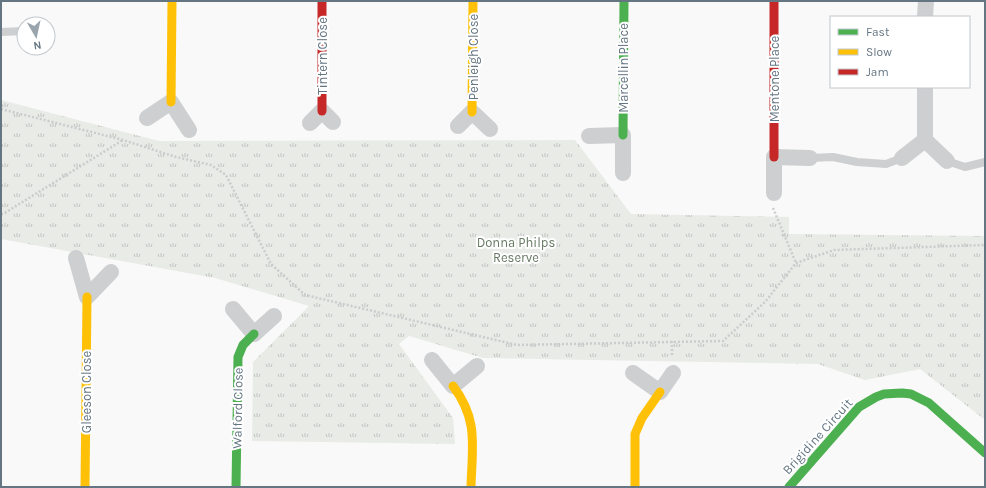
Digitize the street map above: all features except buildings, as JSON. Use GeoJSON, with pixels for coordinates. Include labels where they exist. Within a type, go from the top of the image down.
{"type":"FeatureCollection","features":[{"type":"Feature","properties":{"kind":"street"},"geometry":{"type":"LineString","coordinates":[[172,1],[171,102],[188,130]]}},
{"type":"Feature","properties":{"kind":"street","name":"Tintern Close"},"geometry":{"type":"LineString","coordinates":[[310,122],[328,116],[322,1]]}},
{"type":"Feature","properties":{"kind":"street","name":"Penleigh Close"},"geometry":{"type":"LineString","coordinates":[[458,126],[472,112],[473,1]]}},
{"type":"Feature","properties":{"kind":"street","name":"Marcellin Place"},"geometry":{"type":"LineString","coordinates":[[623,173],[624,1]]}},
{"type":"Feature","properties":{"kind":"street","name":"Mentone Place"},"geometry":{"type":"LineString","coordinates":[[774,1],[774,193]]}},
{"type":"Feature","properties":{"kind":"street"},"geometry":{"type":"LineString","coordinates":[[925,16],[926,1]]}},
{"type":"Feature","properties":{"kind":"street"},"geometry":{"type":"LineString","coordinates":[[925,88],[925,140],[946,161]]}},
{"type":"Feature","properties":{"kind":"street"},"geometry":{"type":"LineString","coordinates":[[147,118],[171,102]]}},
{"type":"Feature","properties":{"kind":"street","name":"Penleigh Close"},"geometry":{"type":"LineString","coordinates":[[472,112],[490,129]]}},
{"type":"Feature","properties":{"kind":"street"},"geometry":{"type":"LineString","coordinates":[[589,136],[623,135]]}},
{"type":"Feature","properties":{"kind":"street"},"geometry":{"type":"LineString","coordinates":[[902,158],[925,140]]}},
{"type":"Feature","properties":{"kind":"street"},"geometry":{"type":"LineString","coordinates":[[774,157],[810,158]]}},
{"type":"Feature","properties":{"kind":"street","name":"Gleeson Close"},"geometry":{"type":"LineString","coordinates":[[76,258],[87,297],[85,487]]}},
{"type":"Feature","properties":{"kind":"street"},"geometry":{"type":"LineString","coordinates":[[87,297],[111,272]]}},
{"type":"Feature","properties":{"kind":"street"},"geometry":{"type":"LineString","coordinates":[[232,309],[254,334]]}},
{"type":"Feature","properties":{"kind":"street","name":"Walford Close"},"geometry":{"type":"LineString","coordinates":[[236,487],[238,356],[243,345],[274,316]]}},
{"type":"Feature","properties":{"kind":"street"},"geometry":{"type":"LineString","coordinates":[[432,360],[466,405],[471,418],[471,487]]}},
{"type":"Feature","properties":{"kind":"street"},"geometry":{"type":"LineString","coordinates":[[453,386],[477,366]]}},
{"type":"Feature","properties":{"kind":"street"},"geometry":{"type":"LineString","coordinates":[[633,373],[660,392]]}},
{"type":"Feature","properties":{"kind":"street"},"geometry":{"type":"LineString","coordinates":[[635,487],[636,434],[642,418],[673,373]]}},
{"type":"Feature","properties":{"kind":"street","name":"Brigidine Circuit"},"geometry":{"type":"LineString","coordinates":[[789,487],[859,407],[867,401],[886,393],[898,392],[919,397],[929,403],[985,453]]}},
{"type":"Feature","properties":{"kind":"lane"},"geometry":{"type":"LineString","coordinates":[[1,32],[16,31]]}},
{"type":"Feature","properties":{"kind":"lane"},"geometry":{"type":"LineString","coordinates":[[810,158],[833,157],[852,161],[886,164],[902,158]]}},
{"type":"Feature","properties":{"kind":"lane"},"geometry":{"type":"LineString","coordinates":[[946,161],[965,167],[985,162]]}},
{"type":"Feature","properties":{"kind":"path"},"geometry":{"type":"LineString","coordinates":[[1,109],[123,140],[176,157],[211,165],[226,175],[271,264],[305,295],[517,346],[723,341],[765,302],[796,264],[834,250],[985,245]]}},
{"type":"Feature","properties":{"kind":"path"},"geometry":{"type":"LineString","coordinates":[[1,214],[123,140]]}},
{"type":"Feature","properties":{"kind":"path"},"geometry":{"type":"LineString","coordinates":[[774,193],[773,208],[796,264]]}},
{"type":"Feature","properties":{"kind":"green space","name":"Donna Philps Reserve"},"geometry":{"type":"Polygon","coordinates":[[[1,100],[159,141],[575,140],[631,214],[789,217],[789,234],[985,236],[985,420],[920,369],[865,380],[818,364],[483,358],[409,336],[399,344],[453,418],[455,444],[252,441],[253,362],[309,306],[215,278],[1,239],[1,100]]]}},
{"type":"Feature","properties":{"kind":"traffic: fast"},"geometry":{"type":"LineString","coordinates":[[623,135],[624,1]]}},
{"type":"Feature","properties":{"kind":"traffic: fast"},"geometry":{"type":"LineString","coordinates":[[236,487],[238,357],[243,345],[254,334]]}},
{"type":"Feature","properties":{"kind":"traffic: fast"},"geometry":{"type":"LineString","coordinates":[[789,487],[859,407],[884,394],[911,394],[929,403],[985,453]]}},
{"type":"Feature","properties":{"kind":"traffic: slow"},"geometry":{"type":"LineString","coordinates":[[171,102],[172,1]]}},
{"type":"Feature","properties":{"kind":"traffic: slow"},"geometry":{"type":"LineString","coordinates":[[472,112],[473,1]]}},
{"type":"Feature","properties":{"kind":"traffic: slow"},"geometry":{"type":"LineString","coordinates":[[85,487],[87,297]]}},
{"type":"Feature","properties":{"kind":"traffic: slow"},"geometry":{"type":"LineString","coordinates":[[453,386],[467,410],[470,422],[473,446],[471,487]]}},
{"type":"Feature","properties":{"kind":"traffic: slow"},"geometry":{"type":"LineString","coordinates":[[635,487],[635,434],[642,418],[660,392]]}},
{"type":"Feature","properties":{"kind":"traffic: jam"},"geometry":{"type":"LineString","coordinates":[[322,1],[322,111]]}},
{"type":"Feature","properties":{"kind":"traffic: jam"},"geometry":{"type":"LineString","coordinates":[[774,1],[774,157]]}}]}
